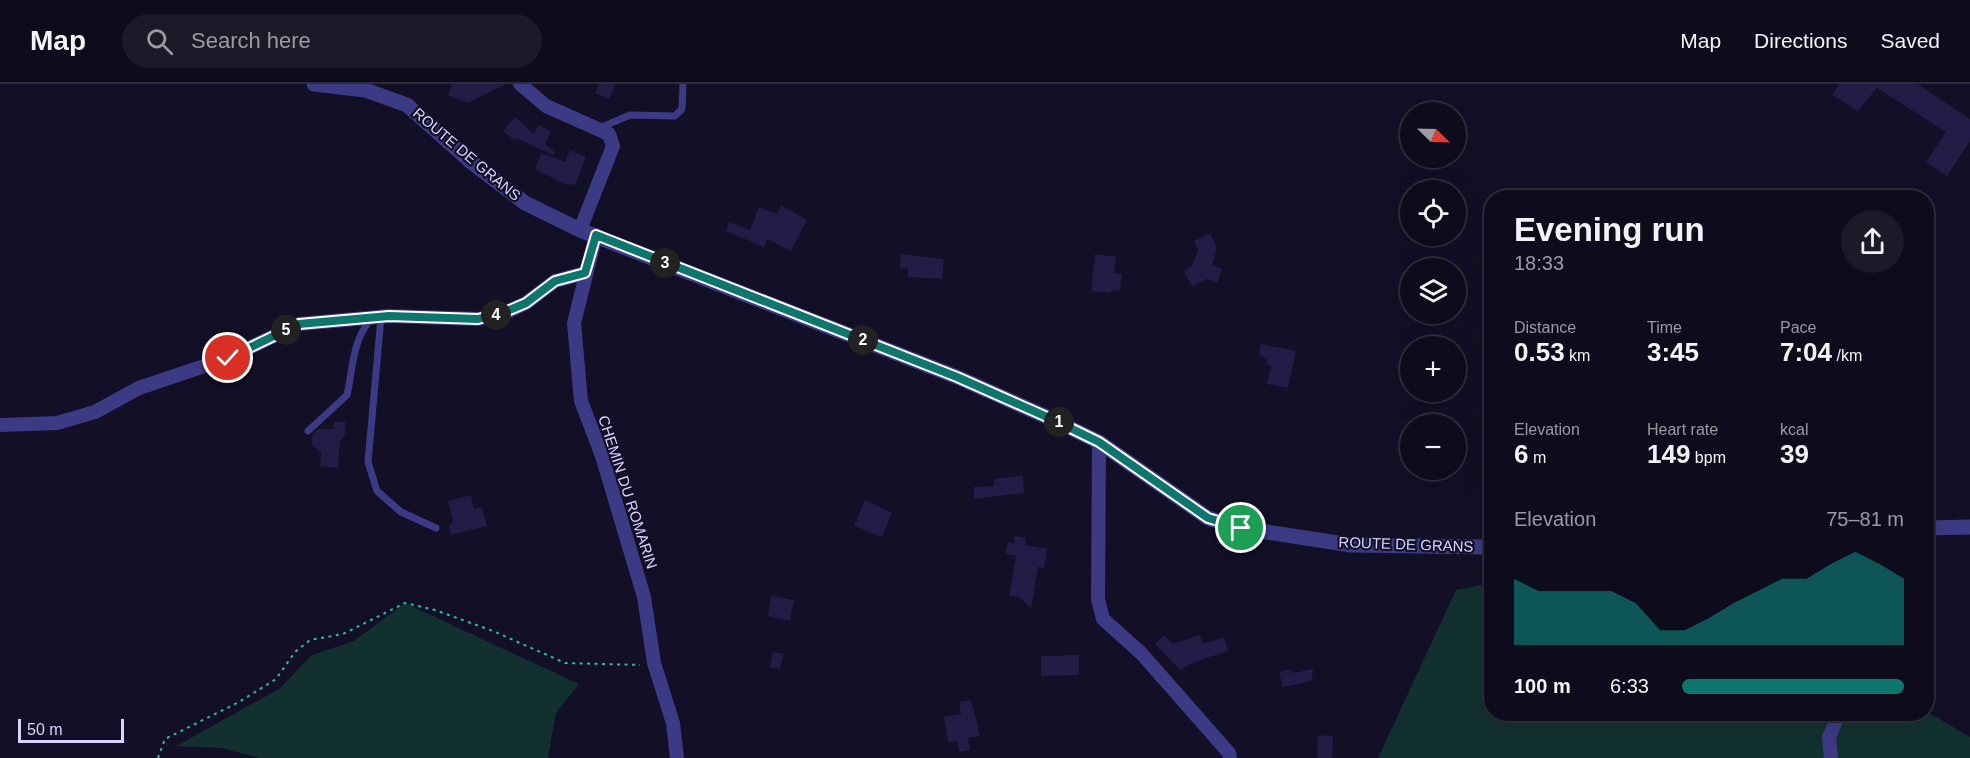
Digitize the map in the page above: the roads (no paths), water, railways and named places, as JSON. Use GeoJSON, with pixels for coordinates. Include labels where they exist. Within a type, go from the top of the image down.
{"type":"FeatureCollection","features":[{"type":"Feature","properties":{"kind":"street","name":"ROUTE DE GRANS"},"geometry":{"type":"LineString","coordinates":[[314,84],[365,90],[407,105],[470,161],[525,203],[580,230],[957,377],[1099,442],[1208,518],[1241,528],[1351,545],[1484,547]]}},
{"type":"Feature","properties":{"kind":"street"},"geometry":{"type":"LineString","coordinates":[[520,84],[546,106],[609,134],[613,146],[580,230]]}},
{"type":"Feature","properties":{"kind":"street","name":"CHEMIN DU ROMARIN"},"geometry":{"type":"LineString","coordinates":[[596,235],[574,323],[581,401],[602,456],[644,597],[654,663],[673,723],[677,758]]}},
{"type":"Feature","properties":{"kind":"street"},"geometry":{"type":"LineString","coordinates":[[0,425],[57,423],[95,412],[139,388],[228,358],[299,324],[377,317],[478,319],[505,312],[526,303],[555,281],[585,273]]}},
{"type":"Feature","properties":{"kind":"street"},"geometry":{"type":"LineString","coordinates":[[1099,442],[1098,599],[1103,619],[1141,653],[1229,753],[1230,758]]}},
{"type":"Feature","properties":{"kind":"street"},"geometry":{"type":"LineString","coordinates":[[1934,528],[1970,527]]}},
{"type":"Feature","properties":{"kind":"street"},"geometry":{"type":"LineString","coordinates":[[1830,758],[1829,737],[1836,721]]}},
{"type":"Feature","properties":{"kind":"lane"},"geometry":{"type":"LineString","coordinates":[[597,129],[630,115],[675,116],[682,108],[683,84]]}},
{"type":"Feature","properties":{"kind":"lane"},"geometry":{"type":"LineString","coordinates":[[308,431],[347,395],[354,351],[362,329],[377,317]]}},
{"type":"Feature","properties":{"kind":"lane"},"geometry":{"type":"LineString","coordinates":[[377,317],[368,462],[377,491],[401,512],[436,528]]}}]}
